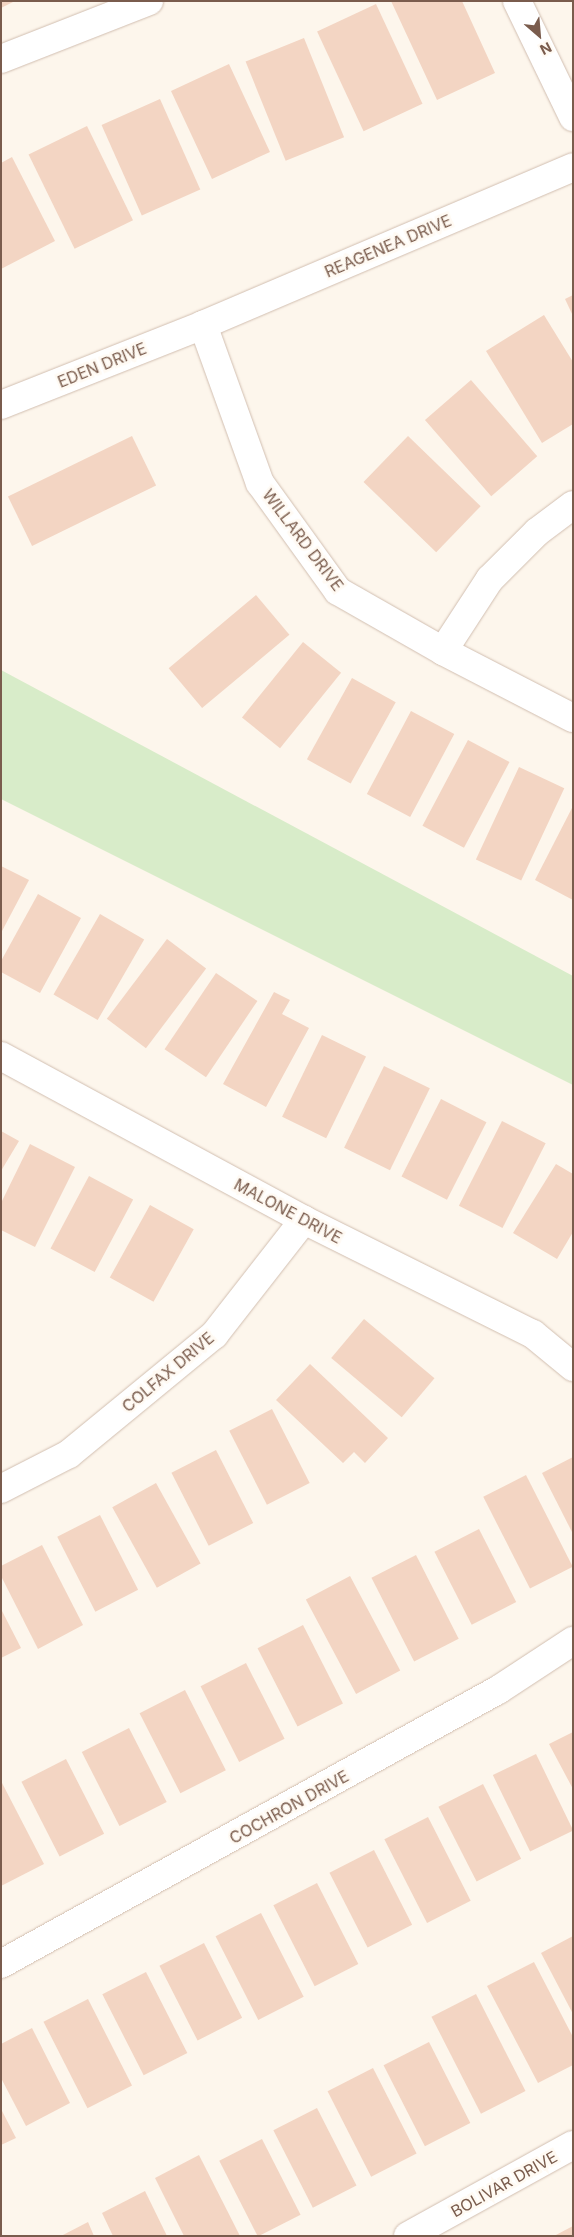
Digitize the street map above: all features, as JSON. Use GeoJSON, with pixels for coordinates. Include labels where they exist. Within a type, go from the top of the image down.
{"type":"FeatureCollection","features":[{"type":"Feature","properties":{"kind":"street"},"geometry":{"type":"LineString","coordinates":[[1,58],[149,1]]}},
{"type":"Feature","properties":{"kind":"street"},"geometry":{"type":"LineString","coordinates":[[517,1],[573,117]]}},
{"type":"Feature","properties":{"kind":"street","name":"REAGENEA DRIVE"},"geometry":{"type":"LineString","coordinates":[[203,325],[573,168]]}},
{"type":"Feature","properties":{"kind":"street","name":"EDEN DRIVE"},"geometry":{"type":"LineString","coordinates":[[1,405],[203,325]]}},
{"type":"Feature","properties":{"kind":"street","name":"WILLARD DRIVE"},"geometry":{"type":"LineString","coordinates":[[203,325],[260,483],[338,591],[443,651],[573,718]]}},
{"type":"Feature","properties":{"kind":"street"},"geometry":{"type":"LineString","coordinates":[[443,651],[490,579],[536,532],[573,505]]}},
{"type":"Feature","properties":{"kind":"street","name":"MALONE DRIVE"},"geometry":{"type":"LineString","coordinates":[[1,1056],[304,1220],[533,1334],[573,1367]]}},
{"type":"Feature","properties":{"kind":"street","name":"COLFAX DRIVE"},"geometry":{"type":"LineString","coordinates":[[1,1489],[69,1454],[214,1335],[304,1220]]}},
{"type":"Feature","properties":{"kind":"street","name":"COCHRON DRIVE"},"geometry":{"type":"LineString","coordinates":[[1,1964],[498,1690],[573,1641]]}},
{"type":"Feature","properties":{"kind":"street","name":"BOLIVAR DRIVE"},"geometry":{"type":"LineString","coordinates":[[408,2236],[573,2145]]}},
{"type":"Feature","properties":{"kind":"green space"},"geometry":{"type":"Polygon","coordinates":[[[1,670],[573,976],[573,1085],[1,799],[1,670]]]}},
{"type":"Feature","properties":{"kind":"building"},"geometry":{"type":"Polygon","coordinates":[[[1,1],[15,1],[1,8],[1,1]]]}},
{"type":"Feature","properties":{"kind":"building"},"geometry":{"type":"Polygon","coordinates":[[[391,1],[462,1],[495,73],[437,100],[391,1]]]}},
{"type":"Feature","properties":{"kind":"building"},"geometry":{"type":"Polygon","coordinates":[[[376,4],[422,104],[364,131],[317,31],[376,4]]]}},
{"type":"Feature","properties":{"kind":"building"},"geometry":{"type":"Polygon","coordinates":[[[304,38],[344,137],[286,161],[246,62],[304,38]]]}},
{"type":"Feature","properties":{"kind":"building"},"geometry":{"type":"Polygon","coordinates":[[[229,64],[270,152],[212,179],[171,91],[229,64]]]}},
{"type":"Feature","properties":{"kind":"building"},"geometry":{"type":"Polygon","coordinates":[[[160,99],[200,189],[142,215],[102,125],[160,99]]]}},
{"type":"Feature","properties":{"kind":"building"},"geometry":{"type":"Polygon","coordinates":[[[87,126],[133,220],[75,249],[29,154],[87,126]]]}},
{"type":"Feature","properties":{"kind":"building"},"geometry":{"type":"Polygon","coordinates":[[[12,157],[55,241],[1,269],[1,163],[12,157]]]}},
{"type":"Feature","properties":{"kind":"building"},"geometry":{"type":"Polygon","coordinates":[[[573,295],[573,316],[565,299],[573,295]]]}},
{"type":"Feature","properties":{"kind":"building"},"geometry":{"type":"Polygon","coordinates":[[[544,315],[573,362],[573,424],[542,443],[486,351],[544,315]]]}},
{"type":"Feature","properties":{"kind":"building"},"geometry":{"type":"Polygon","coordinates":[[[471,380],[537,456],[491,496],[425,420],[471,380]]]}},
{"type":"Feature","properties":{"kind":"building"},"geometry":{"type":"Polygon","coordinates":[[[132,436],[156,485],[32,546],[8,496],[132,436]]]}},
{"type":"Feature","properties":{"kind":"building"},"geometry":{"type":"Polygon","coordinates":[[[408,436],[481,506],[436,552],[364,482],[408,436]]]}},
{"type":"Feature","properties":{"kind":"building"},"geometry":{"type":"Polygon","coordinates":[[[256,595],[289,635],[202,708],[169,668],[256,595]]]}},
{"type":"Feature","properties":{"kind":"building"},"geometry":{"type":"Polygon","coordinates":[[[303,642],[341,673],[280,748],[242,717],[303,642]]]}},
{"type":"Feature","properties":{"kind":"building"},"geometry":{"type":"Polygon","coordinates":[[[352,678],[396,702],[351,784],[307,759],[352,678]]]}},
{"type":"Feature","properties":{"kind":"building"},"geometry":{"type":"Polygon","coordinates":[[[411,711],[454,734],[410,817],[367,794],[411,711]]]}},
{"type":"Feature","properties":{"kind":"building"},"geometry":{"type":"Polygon","coordinates":[[[468,740],[509,762],[464,848],[422,826],[468,740]]]}},
{"type":"Feature","properties":{"kind":"building"},"geometry":{"type":"Polygon","coordinates":[[[519,767],[564,788],[521,881],[476,859],[519,767]]]}},
{"type":"Feature","properties":{"kind":"building"},"geometry":{"type":"Polygon","coordinates":[[[573,806],[573,900],[535,880],[573,806]]]}},
{"type":"Feature","properties":{"kind":"building"},"geometry":{"type":"Polygon","coordinates":[[[1,866],[29,880],[1,933],[1,866]]]}},
{"type":"Feature","properties":{"kind":"building"},"geometry":{"type":"Polygon","coordinates":[[[38,894],[81,918],[40,993],[1,972],[1,961],[38,894]]]}},
{"type":"Feature","properties":{"kind":"building"},"geometry":{"type":"Polygon","coordinates":[[[100,914],[144,940],[98,1020],[54,995],[100,914]]]}},
{"type":"Feature","properties":{"kind":"building"},"geometry":{"type":"Polygon","coordinates":[[[167,939],[206,968],[146,1048],[107,1019],[167,939]]]}},
{"type":"Feature","properties":{"kind":"building"},"geometry":{"type":"Polygon","coordinates":[[[216,973],[257,1001],[206,1077],[165,1049],[216,973]]]}},
{"type":"Feature","properties":{"kind":"building"},"geometry":{"type":"Polygon","coordinates":[[[274,992],[290,1000],[282,1014],[309,1028],[266,1107],[223,1084],[274,992]]]}},
{"type":"Feature","properties":{"kind":"building"},"geometry":{"type":"Polygon","coordinates":[[[322,1035],[366,1056],[326,1138],[282,1117],[322,1035]]]}},
{"type":"Feature","properties":{"kind":"building"},"geometry":{"type":"Polygon","coordinates":[[[384,1066],[430,1088],[390,1170],[344,1148],[384,1066]]]}},
{"type":"Feature","properties":{"kind":"building"},"geometry":{"type":"Polygon","coordinates":[[[441,1099],[486,1122],[447,1200],[402,1177],[441,1099]]]}},
{"type":"Feature","properties":{"kind":"building"},"geometry":{"type":"Polygon","coordinates":[[[502,1121],[546,1143],[503,1228],[459,1206],[502,1121]]]}},
{"type":"Feature","properties":{"kind":"building"},"geometry":{"type":"Polygon","coordinates":[[[1,1131],[19,1141],[1,1171],[1,1131]]]}},
{"type":"Feature","properties":{"kind":"building"},"geometry":{"type":"Polygon","coordinates":[[[30,1144],[75,1167],[35,1247],[1,1230],[1,1203],[30,1144]]]}},
{"type":"Feature","properties":{"kind":"building"},"geometry":{"type":"Polygon","coordinates":[[[556,1164],[573,1174],[573,1232],[557,1259],[513,1233],[556,1164]]]}},
{"type":"Feature","properties":{"kind":"building"},"geometry":{"type":"Polygon","coordinates":[[[89,1176],[133,1199],[95,1272],[51,1248],[89,1176]]]}},
{"type":"Feature","properties":{"kind":"building"},"geometry":{"type":"Polygon","coordinates":[[[150,1205],[194,1229],[153,1302],[110,1278],[150,1205]]]}},
{"type":"Feature","properties":{"kind":"building"},"geometry":{"type":"Polygon","coordinates":[[[364,1319],[434,1378],[402,1417],[331,1358],[364,1319]]]}},
{"type":"Feature","properties":{"kind":"building"},"geometry":{"type":"Polygon","coordinates":[[[310,1364],[388,1438],[365,1463],[354,1452],[343,1463],[276,1400],[310,1364]]]}},
{"type":"Feature","properties":{"kind":"building"},"geometry":{"type":"Polygon","coordinates":[[[272,1409],[310,1483],[267,1505],[229,1431],[272,1409]]]}},
{"type":"Feature","properties":{"kind":"building"},"geometry":{"type":"Polygon","coordinates":[[[216,1450],[253,1523],[209,1546],[171,1473],[216,1450]]]}},
{"type":"Feature","properties":{"kind":"building"},"geometry":{"type":"Polygon","coordinates":[[[573,1457],[573,1534],[542,1473],[573,1457]]]}},
{"type":"Feature","properties":{"kind":"building"},"geometry":{"type":"Polygon","coordinates":[[[526,1475],[573,1567],[530,1589],[483,1497],[526,1475]]]}},
{"type":"Feature","properties":{"kind":"building"},"geometry":{"type":"Polygon","coordinates":[[[156,1483],[201,1563],[157,1588],[112,1507],[156,1483]]]}},
{"type":"Feature","properties":{"kind":"building"},"geometry":{"type":"Polygon","coordinates":[[[100,1515],[138,1590],[95,1612],[57,1537],[100,1515]]]}},
{"type":"Feature","properties":{"kind":"building"},"geometry":{"type":"Polygon","coordinates":[[[479,1529],[516,1602],[472,1625],[434,1552],[479,1529]]]}},
{"type":"Feature","properties":{"kind":"building"},"geometry":{"type":"Polygon","coordinates":[[[42,1545],[83,1625],[38,1649],[1,1576],[1,1566],[42,1545]]]}},
{"type":"Feature","properties":{"kind":"building"},"geometry":{"type":"Polygon","coordinates":[[[416,1555],[459,1639],[414,1661],[371,1578],[416,1555]]]}},
{"type":"Feature","properties":{"kind":"building"},"geometry":{"type":"Polygon","coordinates":[[[350,1576],[400,1670],[356,1694],[306,1599],[350,1576]]]}},
{"type":"Feature","properties":{"kind":"building"},"geometry":{"type":"Polygon","coordinates":[[[1,1609],[21,1648],[1,1658],[1,1609]]]}},
{"type":"Feature","properties":{"kind":"building"},"geometry":{"type":"Polygon","coordinates":[[[303,1625],[343,1703],[298,1727],[258,1648],[303,1625]]]}},
{"type":"Feature","properties":{"kind":"building"},"geometry":{"type":"Polygon","coordinates":[[[246,1663],[285,1739],[239,1762],[201,1686],[246,1663]]]}},
{"type":"Feature","properties":{"kind":"building"},"geometry":{"type":"Polygon","coordinates":[[[185,1690],[226,1770],[180,1793],[140,1713],[185,1690]]]}},
{"type":"Feature","properties":{"kind":"building"},"geometry":{"type":"Polygon","coordinates":[[[129,1728],[167,1802],[119,1826],[82,1752],[129,1728]]]}},
{"type":"Feature","properties":{"kind":"building"},"geometry":{"type":"Polygon","coordinates":[[[573,1732],[573,1789],[549,1744],[573,1732]]]}},
{"type":"Feature","properties":{"kind":"building"},"geometry":{"type":"Polygon","coordinates":[[[536,1754],[573,1831],[530,1851],[493,1775],[536,1754]]]}},
{"type":"Feature","properties":{"kind":"building"},"geometry":{"type":"Polygon","coordinates":[[[66,1759],[104,1834],[60,1857],[21,1782],[66,1759]]]}},
{"type":"Feature","properties":{"kind":"building"},"geometry":{"type":"Polygon","coordinates":[[[1,1781],[44,1864],[1,1886],[1,1781]]]}},
{"type":"Feature","properties":{"kind":"building"},"geometry":{"type":"Polygon","coordinates":[[[483,1784],[521,1859],[477,1882],[438,1807],[483,1784]]]}},
{"type":"Feature","properties":{"kind":"building"},"geometry":{"type":"Polygon","coordinates":[[[428,1817],[471,1901],[427,1923],[384,1839],[428,1817]]]}},
{"type":"Feature","properties":{"kind":"building"},"geometry":{"type":"Polygon","coordinates":[[[374,1850],[412,1925],[368,1948],[329,1873],[374,1850]]]}},
{"type":"Feature","properties":{"kind":"building"},"geometry":{"type":"Polygon","coordinates":[[[317,1883],[358,1964],[315,1986],[273,1905],[317,1883]]]}},
{"type":"Feature","properties":{"kind":"building"},"geometry":{"type":"Polygon","coordinates":[[[261,1913],[304,1997],[258,2020],[216,1936],[261,1913]]]}},
{"type":"Feature","properties":{"kind":"building"},"geometry":{"type":"Polygon","coordinates":[[[573,1936],[573,2014],[541,1953],[573,1936]]]}},
{"type":"Feature","properties":{"kind":"building"},"geometry":{"type":"Polygon","coordinates":[[[204,1943],[242,2018],[198,2041],[159,1966],[204,1943]]]}},
{"type":"Feature","properties":{"kind":"building"},"geometry":{"type":"Polygon","coordinates":[[[534,1962],[573,2037],[573,2065],[538,2083],[487,1986],[534,1962]]]}},
{"type":"Feature","properties":{"kind":"building"},"geometry":{"type":"Polygon","coordinates":[[[146,1972],[187,2053],[144,2075],[102,1994],[146,1972]]]}},
{"type":"Feature","properties":{"kind":"building"},"geometry":{"type":"Polygon","coordinates":[[[476,1994],[525,2091],[481,2114],[431,2017],[476,1994]]]}},
{"type":"Feature","properties":{"kind":"building"},"geometry":{"type":"Polygon","coordinates":[[[88,1999],[132,2085],[87,2108],[43,2022],[88,1999]]]}},
{"type":"Feature","properties":{"kind":"building"},"geometry":{"type":"Polygon","coordinates":[[[32,2028],[70,2103],[26,2126],[1,2078],[1,2044],[32,2028]]]}},
{"type":"Feature","properties":{"kind":"building"},"geometry":{"type":"Polygon","coordinates":[[[429,2042],[470,2123],[425,2146],[384,2065],[429,2042]]]}},
{"type":"Feature","properties":{"kind":"building"},"geometry":{"type":"Polygon","coordinates":[[[373,2068],[417,2154],[371,2177],[328,2091],[373,2068]]]}},
{"type":"Feature","properties":{"kind":"building"},"geometry":{"type":"Polygon","coordinates":[[[317,2108],[356,2186],[313,2208],[273,2130],[317,2108]]]}},
{"type":"Feature","properties":{"kind":"building"},"geometry":{"type":"Polygon","coordinates":[[[1,2109],[16,2138],[1,2145],[1,2109]]]}},
{"type":"Feature","properties":{"kind":"building"},"geometry":{"type":"Polygon","coordinates":[[[262,2139],[301,2215],[258,2236],[219,2161],[262,2139]]]}},
{"type":"Feature","properties":{"kind":"building"},"geometry":{"type":"Polygon","coordinates":[[[199,2155],[240,2236],[184,2236],[155,2178],[199,2155]]]}},
{"type":"Feature","properties":{"kind":"building"},"geometry":{"type":"Polygon","coordinates":[[[145,2191],[167,2236],[113,2236],[102,2213],[145,2191]]]}},
{"type":"Feature","properties":{"kind":"building"},"geometry":{"type":"Polygon","coordinates":[[[88,2222],[94,2236],[61,2236],[88,2222]]]}},
{"type":"Feature","properties":{"kind":"building"},"geometry":{"type":"Polygon","coordinates":[[[573,2226],[573,2236],[554,2236],[573,2226]]]}}]}
